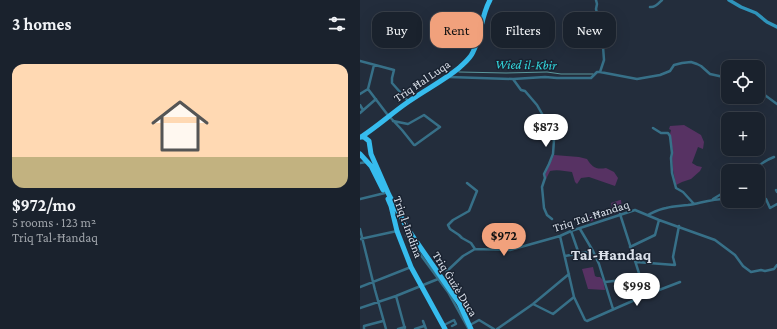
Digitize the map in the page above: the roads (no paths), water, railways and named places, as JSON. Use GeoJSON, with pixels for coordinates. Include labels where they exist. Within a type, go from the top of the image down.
{"type":"FeatureCollection","features":[{"type":"Feature","properties":{"kind":"highway","name":"Triq Ħal Luqa"},"geometry":{"type":"LineString","coordinates":[[361,136],[373,129],[408,102],[448,77],[465,62],[473,53],[490,0]]}},
{"type":"Feature","properties":{"kind":"highway","name":"Triq Ħal Luqa"},"geometry":{"type":"LineString","coordinates":[[368,141],[373,129]]}},
{"type":"Feature","properties":{"kind":"highway"},"geometry":{"type":"LineString","coordinates":[[361,136],[368,141]]}},
{"type":"Feature","properties":{"kind":"highway","name":"Triq Ġużè Duca"},"geometry":{"type":"LineString","coordinates":[[368,141],[371,154],[389,195],[408,229],[458,303],[468,328]]}},
{"type":"Feature","properties":{"kind":"highway"},"geometry":{"type":"LineString","coordinates":[[360,154],[366,153],[369,148]]}},
{"type":"Feature","properties":{"kind":"highway","name":"Triq l-Imdina"},"geometry":{"type":"LineString","coordinates":[[360,154],[374,171],[385,193],[391,206],[397,230],[411,267],[444,327]]}},
{"type":"Feature","properties":{"kind":"highway"},"geometry":{"type":"LineString","coordinates":[[395,220],[399,223],[402,219]]}},
{"type":"Feature","properties":{"kind":"highway"},"geometry":{"type":"LineString","coordinates":[[397,230],[398,226],[400,225],[408,229]]}},
{"type":"Feature","properties":{"kind":"highway"},"geometry":{"type":"LineString","coordinates":[[452,300],[458,303]]}},
{"type":"Feature","properties":{"kind":"main road"},"geometry":{"type":"LineString","coordinates":[[729,0],[740,7],[756,13],[767,22],[777,27]]}},
{"type":"Feature","properties":{"kind":"street"},"geometry":{"type":"LineString","coordinates":[[448,77],[513,79],[545,77],[592,78],[598,72],[604,60],[602,33],[598,25],[596,0]]}},
{"type":"Feature","properties":{"kind":"street"},"geometry":{"type":"LineString","coordinates":[[650,7],[653,8],[662,0]]}},
{"type":"Feature","properties":{"kind":"street"},"geometry":{"type":"LineString","coordinates":[[360,61],[394,70],[392,83],[408,102]]}},
{"type":"Feature","properties":{"kind":"street"},"geometry":{"type":"LineString","coordinates":[[598,72],[637,79],[660,75],[670,71],[674,65],[691,62],[701,66],[710,74],[721,76]]}},
{"type":"Feature","properties":{"kind":"street"},"geometry":{"type":"LineString","coordinates":[[360,94],[368,89],[374,65]]}},
{"type":"Feature","properties":{"kind":"street"},"geometry":{"type":"LineString","coordinates":[[513,79],[521,90],[525,91],[537,105],[545,119],[540,125],[542,133],[554,140],[553,154],[544,174],[545,178],[542,187],[544,208],[547,215],[552,219]]}},
{"type":"Feature","properties":{"kind":"street"},"geometry":{"type":"LineString","coordinates":[[368,89],[393,121],[414,145],[440,127],[424,115],[408,124],[393,121]]}},
{"type":"Feature","properties":{"kind":"street"},"geometry":{"type":"LineString","coordinates":[[765,95],[777,104]]}},
{"type":"Feature","properties":{"kind":"street"},"geometry":{"type":"LineString","coordinates":[[361,112],[376,99]]}},
{"type":"Feature","properties":{"kind":"street"},"geometry":{"type":"LineString","coordinates":[[360,105],[361,112]]}},
{"type":"Feature","properties":{"kind":"street"},"geometry":{"type":"LineString","coordinates":[[653,128],[661,133],[668,133],[670,136],[672,173],[676,188],[683,192],[694,204]]}},
{"type":"Feature","properties":{"kind":"street"},"geometry":{"type":"LineString","coordinates":[[761,164],[774,157]]}},
{"type":"Feature","properties":{"kind":"street"},"geometry":{"type":"LineString","coordinates":[[360,163],[368,162]]}},
{"type":"Feature","properties":{"kind":"street"},"geometry":{"type":"LineString","coordinates":[[434,267],[440,272],[447,270],[463,256],[475,249],[471,243],[450,229],[448,225],[453,220],[469,211],[475,199],[477,191],[467,183]]}},
{"type":"Feature","properties":{"kind":"street"},"geometry":{"type":"LineString","coordinates":[[360,199],[385,193]]}},
{"type":"Feature","properties":{"kind":"street"},"geometry":{"type":"LineString","coordinates":[[648,215],[667,207],[694,204],[712,199],[721,194]]}},
{"type":"Feature","properties":{"kind":"street"},"geometry":{"type":"LineString","coordinates":[[712,199],[721,199]]}},
{"type":"Feature","properties":{"kind":"street"},"geometry":{"type":"LineString","coordinates":[[765,199],[770,208],[777,204]]}},
{"type":"Feature","properties":{"kind":"street","name":"Triq Tal-Ħandaq"},"geometry":{"type":"LineString","coordinates":[[475,249],[510,250],[560,236],[634,210],[715,240],[735,255],[743,266],[751,272],[774,269],[777,265]]}},
{"type":"Feature","properties":{"kind":"street"},"geometry":{"type":"LineString","coordinates":[[620,214],[646,295]]}},
{"type":"Feature","properties":{"kind":"street"},"geometry":{"type":"LineString","coordinates":[[630,247],[655,235],[659,220]]}},
{"type":"Feature","properties":{"kind":"street"},"geometry":{"type":"LineString","coordinates":[[636,262],[675,265],[674,257],[679,226]]}},
{"type":"Feature","properties":{"kind":"street"},"geometry":{"type":"LineString","coordinates":[[360,229],[361,239],[386,329]]}},
{"type":"Feature","properties":{"kind":"street","name":"Triq Ġużè Duca"},"geometry":{"type":"LineString","coordinates":[[408,229],[406,235],[438,278],[468,328]]}},
{"type":"Feature","properties":{"kind":"street"},"geometry":{"type":"LineString","coordinates":[[580,229],[600,264],[613,309]]}},
{"type":"Feature","properties":{"kind":"street"},"geometry":{"type":"LineString","coordinates":[[361,239],[397,230]]}},
{"type":"Feature","properties":{"kind":"street"},"geometry":{"type":"LineString","coordinates":[[571,231],[579,254]]}},
{"type":"Feature","properties":{"kind":"street"},"geometry":{"type":"LineString","coordinates":[[560,236],[574,297],[585,320],[587,321],[680,282]]}},
{"type":"Feature","properties":{"kind":"street"},"geometry":{"type":"LineString","coordinates":[[565,256],[593,251]]}},
{"type":"Feature","properties":{"kind":"street"},"geometry":{"type":"LineString","coordinates":[[360,288],[411,267]]}},
{"type":"Feature","properties":{"kind":"street"},"geometry":{"type":"LineString","coordinates":[[446,284],[445,277],[447,270]]}},
{"type":"Feature","properties":{"kind":"street"},"geometry":{"type":"LineString","coordinates":[[468,328],[479,320],[495,329],[533,304],[569,274]]}},
{"type":"Feature","properties":{"kind":"street"},"geometry":{"type":"LineString","coordinates":[[360,308],[378,303],[438,278]]}},
{"type":"Feature","properties":{"kind":"street"},"geometry":{"type":"LineString","coordinates":[[605,282],[641,278]]}},
{"type":"Feature","properties":{"kind":"street"},"geometry":{"type":"LineString","coordinates":[[396,296],[405,328],[398,329]]}},
{"type":"Feature","properties":{"kind":"street"},"geometry":{"type":"LineString","coordinates":[[533,304],[553,314],[574,297]]}},
{"type":"Feature","properties":{"kind":"street"},"geometry":{"type":"LineString","coordinates":[[444,327],[454,320],[456,324],[452,326]]}},
{"type":"Feature","properties":{"kind":"street"},"geometry":{"type":"LineString","coordinates":[[364,329],[364,326],[383,321]]}},
{"type":"Feature","properties":{"kind":"street"},"geometry":{"type":"LineString","coordinates":[[415,329],[425,328],[422,321]]}},
{"type":"Feature","properties":{"kind":"waterway","name":"Wied il-Kbir"},"geometry":{"type":"LineString","coordinates":[[459,72],[547,72],[561,74],[593,74]]}},
{"type":"Feature","properties":{"kind":"district","name":"Tal-Ħandaq"},"geometry":{"type":"Point","coordinates":[611,254]}}]}
